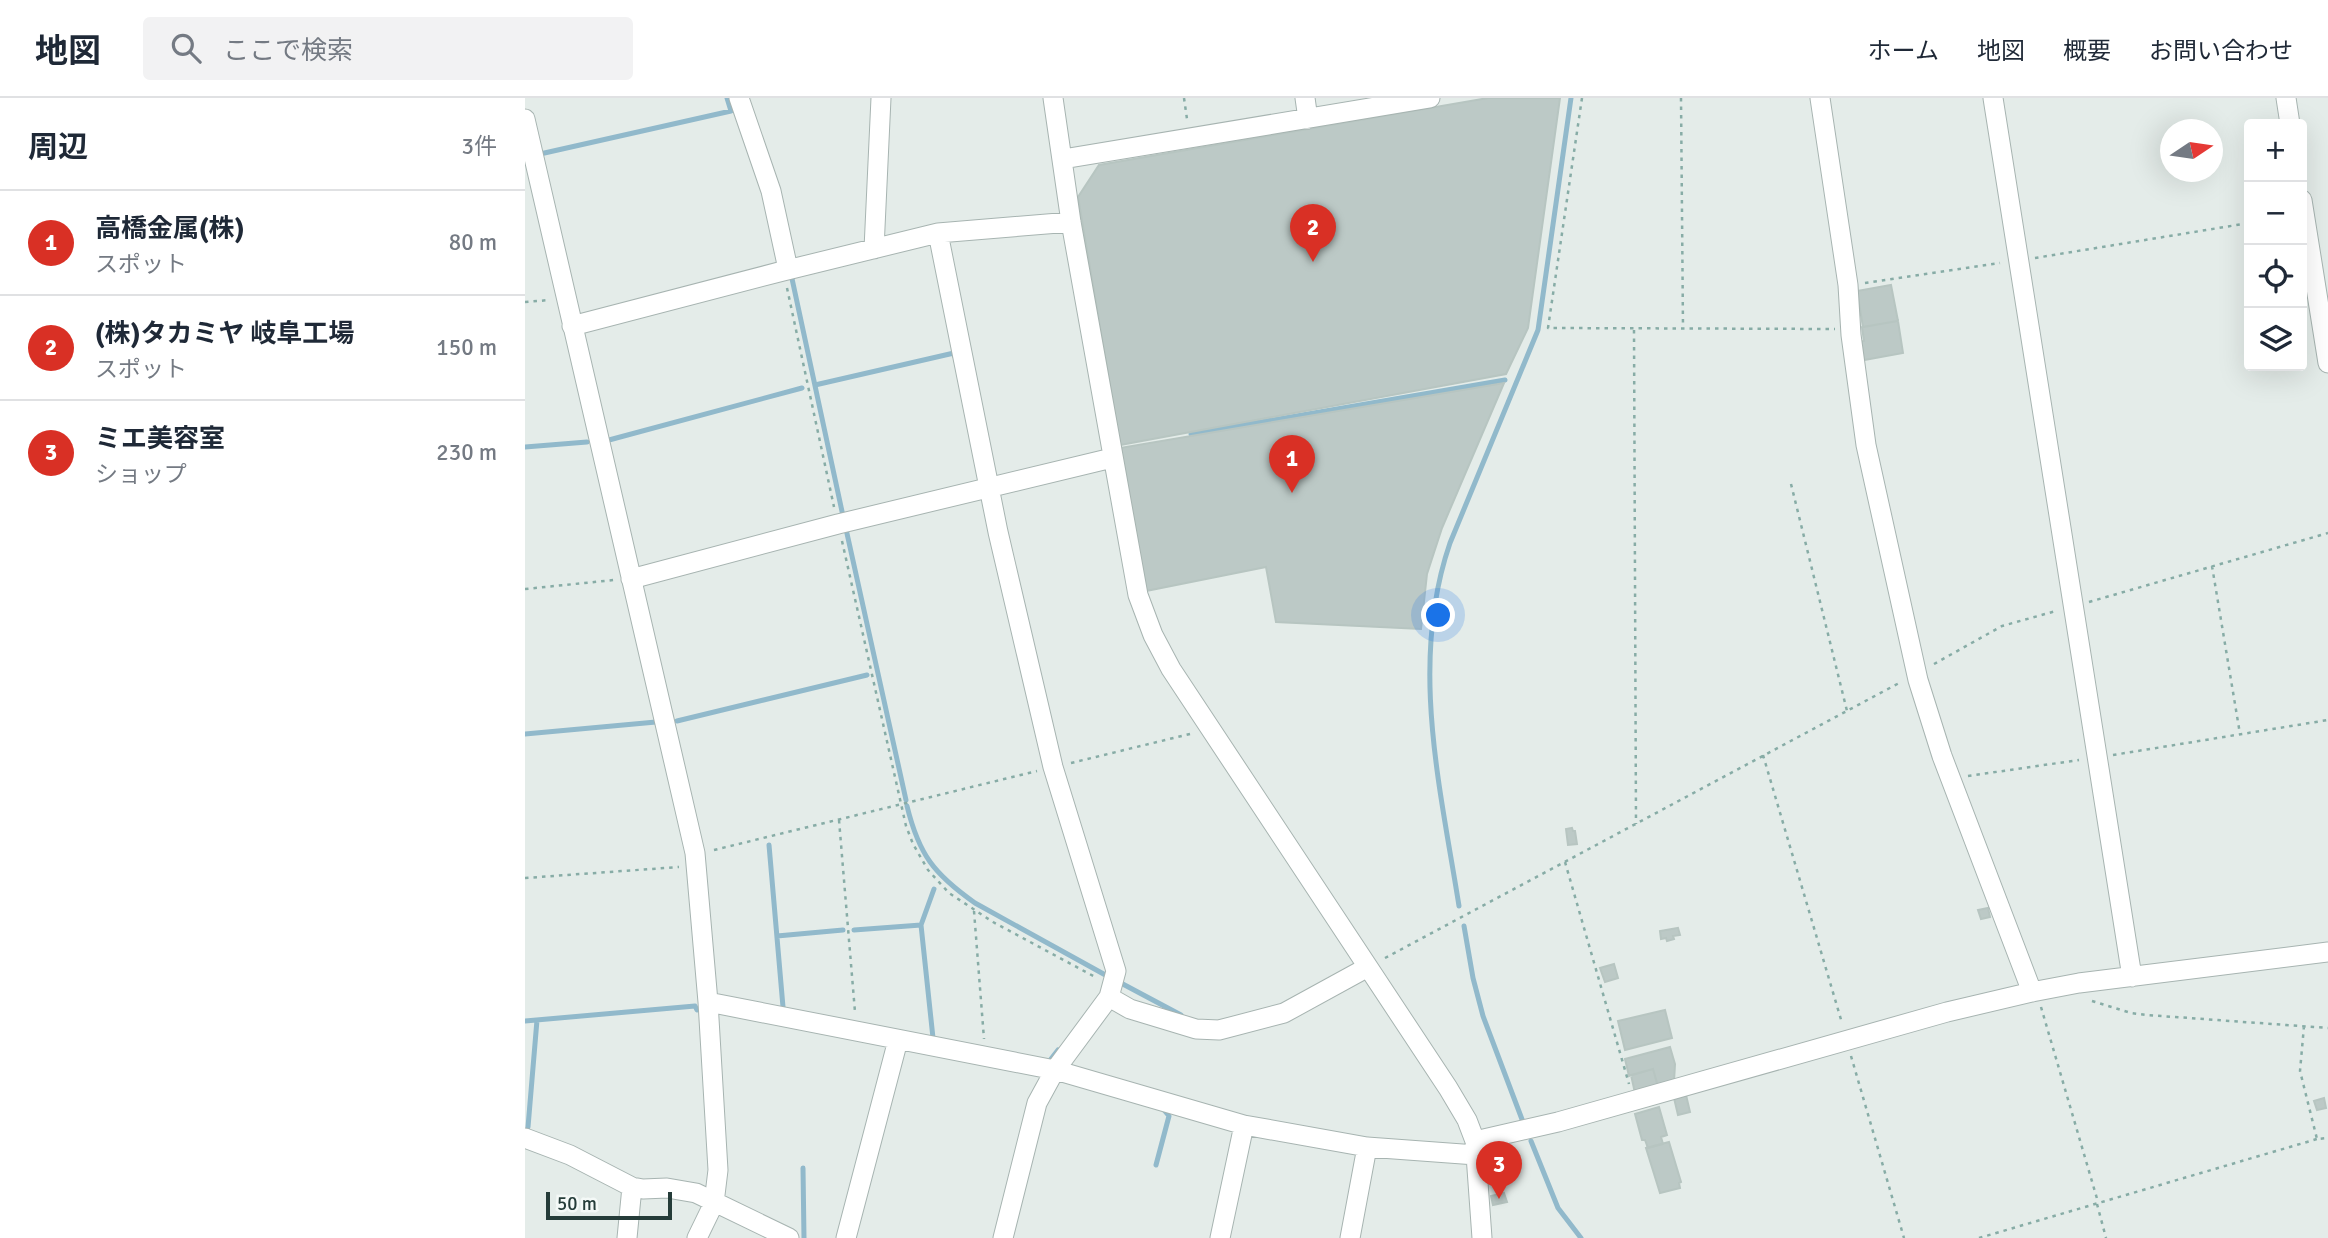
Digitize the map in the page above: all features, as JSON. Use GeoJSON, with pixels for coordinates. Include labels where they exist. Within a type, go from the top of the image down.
{"type":"FeatureCollection","features":[{"type":"Feature","properties":{"kind":"street"},"geometry":{"type":"LineString","coordinates":[[739,98],[771,191],[786,270]]}},
{"type":"Feature","properties":{"kind":"street"},"geometry":{"type":"LineString","coordinates":[[874,249],[881,98]]}},
{"type":"Feature","properties":{"kind":"street"},"geometry":{"type":"LineString","coordinates":[[1053,98],[1071,222],[1112,458],[1138,595],[1153,635],[1171,669],[1467,1120],[1476,1148],[1482,1238]]}},
{"type":"Feature","properties":{"kind":"street"},"geometry":{"type":"LineString","coordinates":[[1305,98],[1308,119]]}},
{"type":"Feature","properties":{"kind":"street"},"geometry":{"type":"LineString","coordinates":[[1063,159],[1430,98]]}},
{"type":"Feature","properties":{"kind":"street"},"geometry":{"type":"LineString","coordinates":[[1820,98],[1848,285],[1866,445],[1917,674],[1951,779],[2034,991]]}},
{"type":"Feature","properties":{"kind":"street"},"geometry":{"type":"LineString","coordinates":[[1993,98],[2132,976]]}},
{"type":"Feature","properties":{"kind":"street"},"geometry":{"type":"LineString","coordinates":[[2286,98],[2289,119]]}},
{"type":"Feature","properties":{"kind":"street"},"geometry":{"type":"LineString","coordinates":[[525,119],[696,859],[718,1170],[715,1203],[697,1238]]}},
{"type":"Feature","properties":{"kind":"street"},"geometry":{"type":"LineString","coordinates":[[572,326],[938,233],[1071,222]]}},
{"type":"Feature","properties":{"kind":"street"},"geometry":{"type":"LineString","coordinates":[[2307,231],[2328,363]]}},
{"type":"Feature","properties":{"kind":"street"},"geometry":{"type":"LineString","coordinates":[[938,233],[989,488],[1053,767],[1116,971],[1110,992],[1055,1070],[1037,1103],[1003,1238]]}},
{"type":"Feature","properties":{"kind":"street"},"geometry":{"type":"LineString","coordinates":[[631,579],[838,524],[1112,458]]}},
{"type":"Feature","properties":{"kind":"street"},"geometry":{"type":"LineString","coordinates":[[708,1002],[1055,1070],[1244,1125],[1367,1147],[1476,1148],[1558,1122],[2034,991],[2328,952]]}},
{"type":"Feature","properties":{"kind":"street"},"geometry":{"type":"LineString","coordinates":[[1110,992],[1130,1009],[1196,1029],[1219,1030],[1284,1013],[1368,967]]}},
{"type":"Feature","properties":{"kind":"street"},"geometry":{"type":"LineString","coordinates":[[846,1238],[898,1040]]}},
{"type":"Feature","properties":{"kind":"street"},"geometry":{"type":"LineString","coordinates":[[1220,1238],[1244,1125]]}},
{"type":"Feature","properties":{"kind":"street"},"geometry":{"type":"LineString","coordinates":[[525,1138],[570,1154],[632,1187],[667,1188],[696,1193],[789,1238]]}},
{"type":"Feature","properties":{"kind":"street"},"geometry":{"type":"LineString","coordinates":[[1350,1238],[1367,1147]]}},
{"type":"Feature","properties":{"kind":"street"},"geometry":{"type":"LineString","coordinates":[[627,1238],[632,1187]]}},
{"type":"Feature","properties":{"kind":"path"},"geometry":{"type":"LineString","coordinates":[[1184,98],[1190,138]]}},
{"type":"Feature","properties":{"kind":"path"},"geometry":{"type":"LineString","coordinates":[[1582,98],[1548,328],[1851,329]]}},
{"type":"Feature","properties":{"kind":"path"},"geometry":{"type":"LineString","coordinates":[[1681,98],[1683,328]]}},
{"type":"Feature","properties":{"kind":"path"},"geometry":{"type":"LineString","coordinates":[[1848,285],[2018,261],[2244,224]]}},
{"type":"Feature","properties":{"kind":"path"},"geometry":{"type":"LineString","coordinates":[[786,270],[838,524],[901,805],[913,844],[928,870],[949,893],[974,911],[1110,992]]}},
{"type":"Feature","properties":{"kind":"path"},"geometry":{"type":"LineString","coordinates":[[525,302],[566,298]]}},
{"type":"Feature","properties":{"kind":"path"},"geometry":{"type":"LineString","coordinates":[[1634,329],[1636,824]]}},
{"type":"Feature","properties":{"kind":"path"},"geometry":{"type":"LineString","coordinates":[[1791,484],[1847,710]]}},
{"type":"Feature","properties":{"kind":"path"},"geometry":{"type":"LineString","coordinates":[[1368,967],[2002,626],[2328,533]]}},
{"type":"Feature","properties":{"kind":"path"},"geometry":{"type":"LineString","coordinates":[[2212,566],[2240,734]]}},
{"type":"Feature","properties":{"kind":"path"},"geometry":{"type":"LineString","coordinates":[[525,589],[631,579]]}},
{"type":"Feature","properties":{"kind":"path"},"geometry":{"type":"LineString","coordinates":[[1951,779],[2328,720]]}},
{"type":"Feature","properties":{"kind":"path"},"geometry":{"type":"LineString","coordinates":[[525,878],[696,859],[720,849],[1194,733],[1208,724]]}},
{"type":"Feature","properties":{"kind":"path"},"geometry":{"type":"LineString","coordinates":[[1763,755],[1904,1238]]}},
{"type":"Feature","properties":{"kind":"path"},"geometry":{"type":"LineString","coordinates":[[839,820],[857,1032]]}},
{"type":"Feature","properties":{"kind":"path"},"geometry":{"type":"LineString","coordinates":[[1565,862],[1634,1101]]}},
{"type":"Feature","properties":{"kind":"path"},"geometry":{"type":"LineString","coordinates":[[974,911],[985,1056]]}},
{"type":"Feature","properties":{"kind":"path"},"geometry":{"type":"LineString","coordinates":[[2067,985],[2081,997],[2131,1013],[2328,1028]]}},
{"type":"Feature","properties":{"kind":"path"},"geometry":{"type":"LineString","coordinates":[[2034,991],[2106,1238]]}},
{"type":"Feature","properties":{"kind":"path"},"geometry":{"type":"LineString","coordinates":[[2304,1026],[2300,1071],[2317,1139]]}},
{"type":"Feature","properties":{"kind":"path"},"geometry":{"type":"LineString","coordinates":[[1979,1238],[2328,1138]]}},
{"type":"Feature","properties":{"kind":"building"},"geometry":{"type":"Polygon","coordinates":[[[1488,98],[1560,98],[1528,328],[1506,374],[1120,445],[1078,197],[1099,165],[1488,98]]]}},
{"type":"Feature","properties":{"kind":"building"},"geometry":{"type":"Polygon","coordinates":[[[1891,285],[1898,321],[1863,327],[1857,291],[1891,285]]]}},
{"type":"Feature","properties":{"kind":"building"},"geometry":{"type":"Polygon","coordinates":[[[1898,321],[1903,353],[1864,360],[1859,342],[1864,341],[1862,327],[1898,321]]]}},
{"type":"Feature","properties":{"kind":"building"},"geometry":{"type":"Polygon","coordinates":[[[1504,383],[1442,528],[1427,574],[1421,629],[1276,622],[1266,567],[1146,591],[1120,448],[1504,383]]]}},
{"type":"Feature","properties":{"kind":"building"},"geometry":{"type":"Polygon","coordinates":[[[1572,828],[1577,844],[1568,845],[1566,829],[1572,828]]]}},
{"type":"Feature","properties":{"kind":"building"},"geometry":{"type":"Polygon","coordinates":[[[1988,908],[1990,917],[1981,919],[1978,910],[1988,908]]]}},
{"type":"Feature","properties":{"kind":"building"},"geometry":{"type":"Polygon","coordinates":[[[1678,928],[1680,935],[1673,936],[1674,939],[1661,939],[1660,931],[1678,928]]]}},
{"type":"Feature","properties":{"kind":"building"},"geometry":{"type":"Polygon","coordinates":[[[1614,964],[1618,978],[1605,982],[1600,968],[1614,964]]]}},
{"type":"Feature","properties":{"kind":"building"},"geometry":{"type":"Polygon","coordinates":[[[1665,1010],[1672,1038],[1625,1050],[1618,1021],[1665,1010]]]}},
{"type":"Feature","properties":{"kind":"building"},"geometry":{"type":"Polygon","coordinates":[[[1670,1047],[1675,1064],[1674,1082],[1658,1086],[1653,1069],[1629,1076],[1625,1059],[1670,1047]]]}},
{"type":"Feature","properties":{"kind":"building"},"geometry":{"type":"Polygon","coordinates":[[[1653,1069],[1658,1087],[1635,1093],[1631,1075],[1653,1069]]]}},
{"type":"Feature","properties":{"kind":"building"},"geometry":{"type":"Polygon","coordinates":[[[1686,1095],[1690,1112],[1678,1115],[1674,1098],[1686,1095]]]}},
{"type":"Feature","properties":{"kind":"building"},"geometry":{"type":"Polygon","coordinates":[[[2324,1098],[2326,1108],[2317,1110],[2314,1101],[2324,1098]]]}},
{"type":"Feature","properties":{"kind":"building"},"geometry":{"type":"Polygon","coordinates":[[[1659,1107],[1667,1135],[1661,1137],[1663,1144],[1648,1148],[1645,1140],[1642,1140],[1635,1114],[1659,1107]]]}},
{"type":"Feature","properties":{"kind":"building"},"geometry":{"type":"Polygon","coordinates":[[[1669,1142],[1681,1182],[1680,1188],[1660,1193],[1646,1148],[1669,1142]]]}},
{"type":"Feature","properties":{"kind":"building"},"geometry":{"type":"Polygon","coordinates":[[[1504,1193],[1507,1202],[1493,1205],[1491,1196],[1504,1193]]]}},
{"type":"Feature","properties":{"kind":"waterway"},"geometry":{"type":"LineString","coordinates":[[540,154],[731,111],[727,98]]}},
{"type":"Feature","properties":{"kind":"waterway"},"geometry":{"type":"LineString","coordinates":[[1459,906],[1432,724],[1431,633],[1438,588],[1450,543],[1538,330],[1571,98]]}},
{"type":"Feature","properties":{"kind":"waterway"},"geometry":{"type":"LineString","coordinates":[[791,274],[843,516]]}},
{"type":"Feature","properties":{"kind":"waterway"},"geometry":{"type":"LineString","coordinates":[[815,385],[954,353],[955,357]]}},
{"type":"Feature","properties":{"kind":"waterway"},"geometry":{"type":"LineString","coordinates":[[1191,434],[1505,380]]}},
{"type":"Feature","properties":{"kind":"waterway"},"geometry":{"type":"LineString","coordinates":[[609,440],[802,388]]}},
{"type":"Feature","properties":{"kind":"waterway"},"geometry":{"type":"LineString","coordinates":[[525,447],[587,442]]}},
{"type":"Feature","properties":{"kind":"waterway"},"geometry":{"type":"LineString","coordinates":[[846,529],[906,800]]}},
{"type":"Feature","properties":{"kind":"waterway"},"geometry":{"type":"LineString","coordinates":[[677,721],[867,675]]}},
{"type":"Feature","properties":{"kind":"waterway"},"geometry":{"type":"LineString","coordinates":[[525,734],[656,722]]}},
{"type":"Feature","properties":{"kind":"waterway"},"geometry":{"type":"LineString","coordinates":[[907,806],[923,851],[949,882],[975,903],[1109,977]]}},
{"type":"Feature","properties":{"kind":"waterway"},"geometry":{"type":"LineString","coordinates":[[769,845],[783,1007]]}},
{"type":"Feature","properties":{"kind":"waterway"},"geometry":{"type":"LineString","coordinates":[[933,1038],[921,925],[934,889]]}},
{"type":"Feature","properties":{"kind":"waterway"},"geometry":{"type":"LineString","coordinates":[[854,930],[921,925]]}},
{"type":"Feature","properties":{"kind":"waterway"},"geometry":{"type":"LineString","coordinates":[[1464,926],[1483,1016],[1523,1122]]}},
{"type":"Feature","properties":{"kind":"waterway"},"geometry":{"type":"LineString","coordinates":[[777,936],[843,930]]}},
{"type":"Feature","properties":{"kind":"waterway"},"geometry":{"type":"LineString","coordinates":[[1119,982],[1181,1015]]}},
{"type":"Feature","properties":{"kind":"waterway"},"geometry":{"type":"LineString","coordinates":[[525,1021],[695,1006],[697,1010]]}},
{"type":"Feature","properties":{"kind":"waterway"},"geometry":{"type":"LineString","coordinates":[[528,1127],[537,1020]]}},
{"type":"Feature","properties":{"kind":"waterway"},"geometry":{"type":"LineString","coordinates":[[1051,1059],[1058,1050]]}},
{"type":"Feature","properties":{"kind":"waterway"},"geometry":{"type":"LineString","coordinates":[[1156,1165],[1169,1116],[1164,1110]]}},
{"type":"Feature","properties":{"kind":"waterway"},"geometry":{"type":"LineString","coordinates":[[1531,1141],[1558,1208],[1581,1238]]}},
{"type":"Feature","properties":{"kind":"waterway"},"geometry":{"type":"LineString","coordinates":[[803,1168],[804,1238]]}},
{"type":"Feature","properties":{"kind":"place","name":"(株)タカミヤ 岐阜工場"},"geometry":{"type":"Point","coordinates":[1313,262]}},
{"type":"Feature","properties":{"kind":"place","name":"高橋金属(株)"},"geometry":{"type":"Point","coordinates":[1292,493]}},
{"type":"Feature","properties":{"kind":"place","name":"ミエ美容室"},"geometry":{"type":"Point","coordinates":[1499,1199]}}]}
